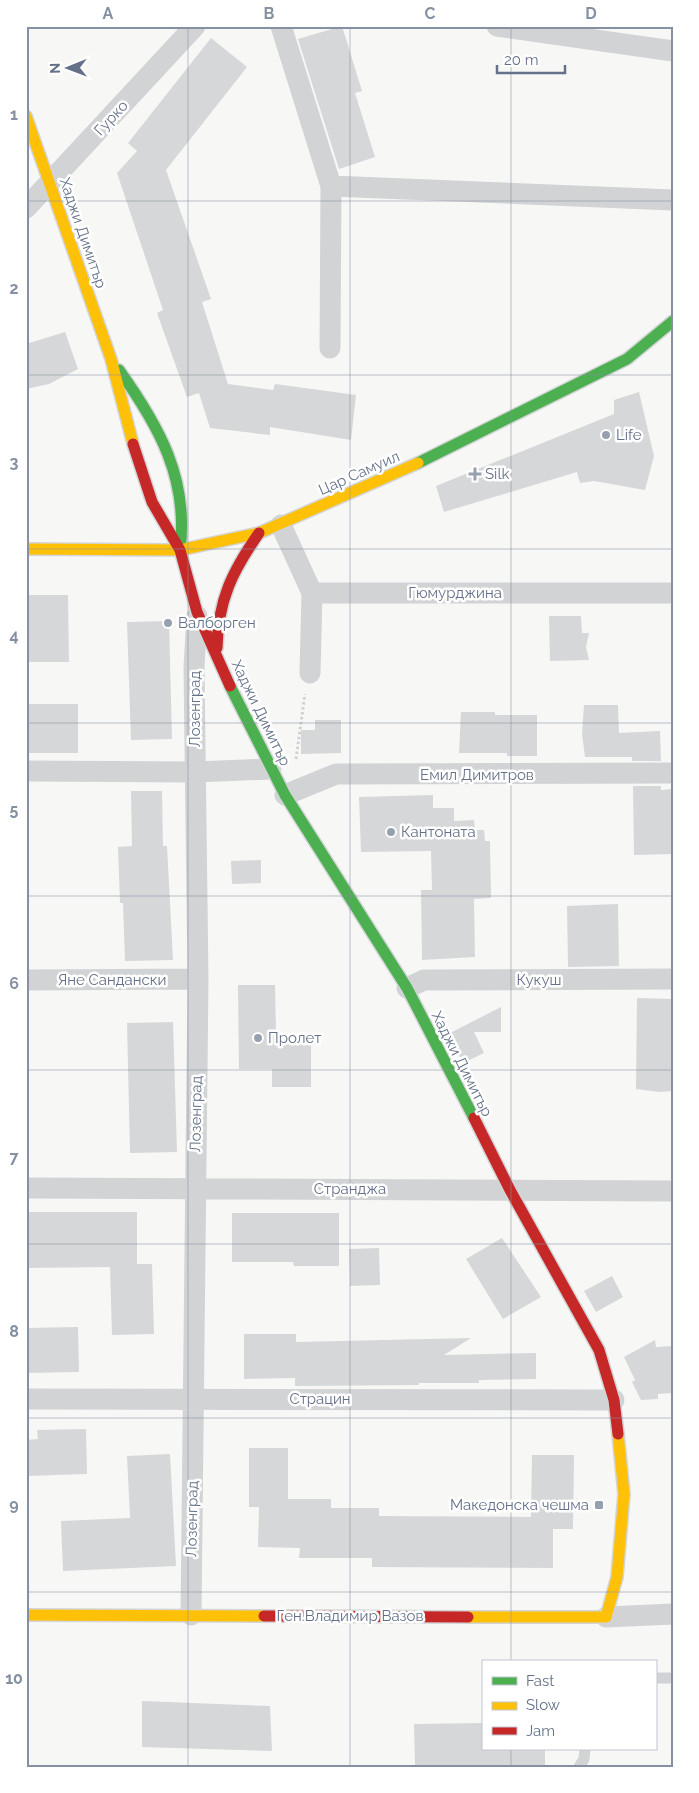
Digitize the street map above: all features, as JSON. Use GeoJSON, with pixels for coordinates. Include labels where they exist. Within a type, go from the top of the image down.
{"type":"FeatureCollection","features":[{"type":"Feature","properties":{"kind":"street","name":"Гурко"},"geometry":{"type":"LineString","coordinates":[[26,208],[50,185],[195,26]]}},
{"type":"Feature","properties":{"kind":"street"},"geometry":{"type":"LineString","coordinates":[[281,26],[332,186],[330,348]]}},
{"type":"Feature","properties":{"kind":"street"},"geometry":{"type":"LineString","coordinates":[[497,26],[673,51]]}},
{"type":"Feature","properties":{"kind":"street","name":"Хаджи Димитър"},"geometry":{"type":"LineString","coordinates":[[26,116],[111,359],[125,420],[152,502],[180,550],[197,612],[217,660],[271,769],[288,793],[407,988],[510,1190],[599,1350],[614,1400],[624,1494],[617,1577],[606,1617]]}},
{"type":"Feature","properties":{"kind":"street"},"geometry":{"type":"LineString","coordinates":[[332,186],[673,200]]}},
{"type":"Feature","properties":{"kind":"street","name":"Цар Самуил"},"geometry":{"type":"LineString","coordinates":[[26,549],[180,550],[259,533],[281,525],[428,458],[627,359],[673,321]]}},
{"type":"Feature","properties":{"kind":"street","name":"Хаджи Димитър"},"geometry":{"type":"LineString","coordinates":[[111,359],[154,420],[167,455],[178,491],[184,520],[180,550]]}},
{"type":"Feature","properties":{"kind":"street"},"geometry":{"type":"LineString","coordinates":[[281,525],[312,592],[310,674]]}},
{"type":"Feature","properties":{"kind":"street"},"geometry":{"type":"LineString","coordinates":[[217,660],[218,609],[234,572],[259,533]]}},
{"type":"Feature","properties":{"kind":"street","name":"Гюмурджина"},"geometry":{"type":"LineString","coordinates":[[312,592],[673,593]]}},
{"type":"Feature","properties":{"kind":"street","name":"Лозенград"},"geometry":{"type":"LineString","coordinates":[[191,1616],[198,979],[194,667],[197,612]]}},
{"type":"Feature","properties":{"kind":"street"},"geometry":{"type":"LineString","coordinates":[[26,771],[195,772],[271,769]]}},
{"type":"Feature","properties":{"kind":"street","name":"Емил Димитров"},"geometry":{"type":"LineString","coordinates":[[288,793],[336,774],[673,773]]}},
{"type":"Feature","properties":{"kind":"street","name":"Яне Сандански"},"geometry":{"type":"LineString","coordinates":[[26,980],[198,979]]}},
{"type":"Feature","properties":{"kind":"street","name":"Кукуш"},"geometry":{"type":"LineString","coordinates":[[407,988],[424,980],[673,979]]}},
{"type":"Feature","properties":{"kind":"street","name":"Странджа"},"geometry":{"type":"LineString","coordinates":[[26,1188],[673,1191]]}},
{"type":"Feature","properties":{"kind":"street","name":"Страцин"},"geometry":{"type":"LineString","coordinates":[[26,1399],[614,1400]]}},
{"type":"Feature","properties":{"kind":"street","name":"Ген.Владимир Вазов"},"geometry":{"type":"LineString","coordinates":[[26,1615],[606,1617],[673,1614]]}},
{"type":"Feature","properties":{"kind":"lane"},"geometry":{"type":"LineString","coordinates":[[656,1678],[673,1678]]}},
{"type":"Feature","properties":{"kind":"lane"},"geometry":{"type":"LineString","coordinates":[[579,1767],[584,1758],[585,1750]]}},
{"type":"Feature","properties":{"kind":"path"},"geometry":{"type":"LineString","coordinates":[[288,793],[303,701],[310,674]]}},
{"type":"Feature","properties":{"kind":"building"},"geometry":{"type":"Polygon","coordinates":[[[342,26],[362,91],[355,93],[375,157],[339,169],[298,39],[342,26]]]}},
{"type":"Feature","properties":{"kind":"building"},"geometry":{"type":"Polygon","coordinates":[[[211,38],[247,67],[166,170],[211,299],[202,302],[228,384],[273,390],[275,384],[356,395],[351,440],[270,427],[270,435],[210,428],[199,393],[187,397],[157,313],[163,310],[117,173],[137,151],[128,143],[211,38]]]}},
{"type":"Feature","properties":{"kind":"building"},"geometry":{"type":"Polygon","coordinates":[[[65,332],[78,369],[49,384],[26,389],[26,344],[65,332]]]}},
{"type":"Feature","properties":{"kind":"building","name":"Life"},"geometry":{"type":"Polygon","coordinates":[[[639,392],[654,456],[645,490],[594,481],[580,483],[577,472],[444,512],[436,486],[614,414],[614,400],[639,392]]]}},
{"type":"Feature","properties":{"kind":"building"},"geometry":{"type":"Polygon","coordinates":[[[26,595],[68,595],[69,662],[26,662],[26,595]]]}},
{"type":"Feature","properties":{"kind":"building"},"geometry":{"type":"Polygon","coordinates":[[[549,616],[581,616],[582,633],[589,633],[586,647],[589,660],[550,661],[549,616]]]}},
{"type":"Feature","properties":{"kind":"building"},"geometry":{"type":"Polygon","coordinates":[[[169,621],[172,739],[131,740],[127,622],[169,621]]]}},
{"type":"Feature","properties":{"kind":"building"},"geometry":{"type":"Polygon","coordinates":[[[26,704],[78,704],[78,753],[26,753],[26,704]]]}},
{"type":"Feature","properties":{"kind":"building"},"geometry":{"type":"Polygon","coordinates":[[[584,705],[618,705],[619,733],[660,731],[661,761],[632,761],[632,757],[585,757],[582,734],[584,705]]]}},
{"type":"Feature","properties":{"kind":"building"},"geometry":{"type":"Polygon","coordinates":[[[461,712],[495,712],[495,715],[537,715],[537,756],[507,756],[507,753],[459,753],[461,712]]]}},
{"type":"Feature","properties":{"kind":"building"},"geometry":{"type":"Polygon","coordinates":[[[315,720],[341,720],[341,753],[301,754],[301,730],[315,730],[315,720]]]}},
{"type":"Feature","properties":{"kind":"building"},"geometry":{"type":"Polygon","coordinates":[[[633,786],[661,786],[661,790],[673,789],[673,854],[634,855],[633,786]]]}},
{"type":"Feature","properties":{"kind":"building"},"geometry":{"type":"Polygon","coordinates":[[[131,791],[162,791],[163,846],[167,846],[173,960],[125,961],[123,903],[120,903],[118,847],[132,846],[131,791]]]}},
{"type":"Feature","properties":{"kind":"building"},"geometry":{"type":"Polygon","coordinates":[[[433,795],[433,808],[454,808],[454,821],[474,820],[475,830],[484,830],[485,841],[490,841],[491,898],[474,899],[475,957],[422,960],[421,890],[432,890],[431,851],[361,852],[359,797],[433,795]]]}},
{"type":"Feature","properties":{"kind":"building"},"geometry":{"type":"Polygon","coordinates":[[[261,860],[261,883],[232,884],[231,861],[261,860]]]}},
{"type":"Feature","properties":{"kind":"building"},"geometry":{"type":"Polygon","coordinates":[[[618,904],[619,966],[568,967],[567,906],[618,904]]]}},
{"type":"Feature","properties":{"kind":"building"},"geometry":{"type":"Polygon","coordinates":[[[238,985],[275,985],[276,1030],[279,1030],[279,1043],[311,1043],[311,1087],[272,1087],[272,1069],[239,1069],[238,985]]]}},
{"type":"Feature","properties":{"kind":"building"},"geometry":{"type":"Polygon","coordinates":[[[637,998],[673,999],[673,1091],[659,1092],[636,1089],[637,998]]]}},
{"type":"Feature","properties":{"kind":"building"},"geometry":{"type":"Polygon","coordinates":[[[501,1007],[501,1032],[474,1032],[484,1053],[463,1063],[448,1034],[501,1007]]]}},
{"type":"Feature","properties":{"kind":"building"},"geometry":{"type":"Polygon","coordinates":[[[173,1022],[177,1152],[130,1153],[127,1023],[173,1022]]]}},
{"type":"Feature","properties":{"kind":"building"},"geometry":{"type":"Polygon","coordinates":[[[26,1212],[137,1212],[137,1264],[152,1264],[154,1334],[112,1335],[110,1267],[26,1268],[26,1212]]]}},
{"type":"Feature","properties":{"kind":"building"},"geometry":{"type":"Polygon","coordinates":[[[232,1213],[339,1213],[339,1266],[294,1266],[293,1262],[232,1262],[232,1213]]]}},
{"type":"Feature","properties":{"kind":"building"},"geometry":{"type":"Polygon","coordinates":[[[502,1238],[541,1297],[503,1319],[466,1259],[502,1238]]]}},
{"type":"Feature","properties":{"kind":"building"},"geometry":{"type":"Polygon","coordinates":[[[379,1248],[380,1285],[350,1286],[349,1249],[379,1248]]]}},
{"type":"Feature","properties":{"kind":"building"},"geometry":{"type":"Polygon","coordinates":[[[612,1276],[623,1297],[596,1312],[584,1291],[612,1276]]]}},
{"type":"Feature","properties":{"kind":"building"},"geometry":{"type":"Polygon","coordinates":[[[78,1327],[79,1372],[26,1373],[26,1328],[78,1327]]]}},
{"type":"Feature","properties":{"kind":"building"},"geometry":{"type":"Polygon","coordinates":[[[244,1334],[296,1334],[296,1342],[471,1338],[444,1355],[536,1353],[536,1379],[479,1380],[479,1383],[419,1383],[419,1385],[295,1386],[295,1378],[244,1379],[244,1334]]]}},
{"type":"Feature","properties":{"kind":"building"},"geometry":{"type":"Polygon","coordinates":[[[655,1340],[656,1347],[673,1346],[673,1393],[658,1394],[658,1399],[641,1400],[632,1382],[635,1380],[624,1357],[655,1340]]]}},
{"type":"Feature","properties":{"kind":"building"},"geometry":{"type":"Polygon","coordinates":[[[86,1429],[87,1474],[26,1476],[26,1440],[38,1439],[37,1430],[86,1429]]]}},
{"type":"Feature","properties":{"kind":"building"},"geometry":{"type":"Polygon","coordinates":[[[249,1448],[288,1448],[288,1499],[331,1499],[331,1508],[379,1508],[379,1516],[531,1517],[532,1455],[574,1455],[573,1529],[553,1529],[553,1568],[372,1567],[372,1558],[299,1558],[300,1548],[258,1547],[259,1507],[249,1507],[249,1448]]]}},
{"type":"Feature","properties":{"kind":"building"},"geometry":{"type":"Polygon","coordinates":[[[170,1454],[176,1566],[63,1571],[61,1521],[130,1518],[127,1456],[170,1454]]]}},
{"type":"Feature","properties":{"kind":"building"},"geometry":{"type":"Polygon","coordinates":[[[142,1701],[270,1706],[272,1751],[142,1747],[142,1701]]]}},
{"type":"Feature","properties":{"kind":"building"},"geometry":{"type":"Polygon","coordinates":[[[482,1723],[482,1750],[545,1750],[545,1767],[415,1767],[414,1724],[482,1723]]]}},
{"type":"Feature","properties":{"kind":"traffic: fast"},"geometry":{"type":"LineString","coordinates":[[418,463],[627,359],[673,321]]}},
{"type":"Feature","properties":{"kind":"traffic: fast"},"geometry":{"type":"LineString","coordinates":[[119,370],[147,412],[168,454],[180,500],[182,524],[180,550]]}},
{"type":"Feature","properties":{"kind":"traffic: fast"},"geometry":{"type":"LineString","coordinates":[[230,686],[285,795],[407,988],[474,1118]]}},
{"type":"Feature","properties":{"kind":"traffic: slow"},"geometry":{"type":"LineString","coordinates":[[26,116],[111,359],[133,444]]}},
{"type":"Feature","properties":{"kind":"traffic: slow"},"geometry":{"type":"LineString","coordinates":[[26,549],[180,550],[259,533],[418,463]]}},
{"type":"Feature","properties":{"kind":"traffic: slow"},"geometry":{"type":"LineString","coordinates":[[468,1617],[606,1617],[617,1577],[624,1494],[618,1434]]}},
{"type":"Feature","properties":{"kind":"traffic: slow"},"geometry":{"type":"LineString","coordinates":[[26,1615],[264,1616]]}},
{"type":"Feature","properties":{"kind":"traffic: jam"},"geometry":{"type":"LineString","coordinates":[[133,444],[152,502],[180,550],[197,612],[230,686]]}},
{"type":"Feature","properties":{"kind":"traffic: jam"},"geometry":{"type":"LineString","coordinates":[[217,648],[220,615],[228,587],[241,561],[259,533]]}},
{"type":"Feature","properties":{"kind":"traffic: jam"},"geometry":{"type":"LineString","coordinates":[[474,1118],[510,1190],[599,1350],[614,1400],[618,1434]]}},
{"type":"Feature","properties":{"kind":"traffic: jam"},"geometry":{"type":"LineString","coordinates":[[264,1616],[468,1617]]}},
{"type":"Feature","properties":{"kind":"place","name":"Life"},"geometry":{"type":"Point","coordinates":[606,435]}},
{"type":"Feature","properties":{"kind":"place","name":"Silk"},"geometry":{"type":"Point","coordinates":[475,474]}},
{"type":"Feature","properties":{"kind":"place","name":"Валборген"},"geometry":{"type":"Point","coordinates":[168,623]}},
{"type":"Feature","properties":{"kind":"place","name":"Кантоната"},"geometry":{"type":"Point","coordinates":[391,832]}},
{"type":"Feature","properties":{"kind":"place","name":"Пролет"},"geometry":{"type":"Point","coordinates":[258,1038]}},
{"type":"Feature","properties":{"kind":"place","name":"Македонска чешма"},"geometry":{"type":"Point","coordinates":[599,1505]}}]}
